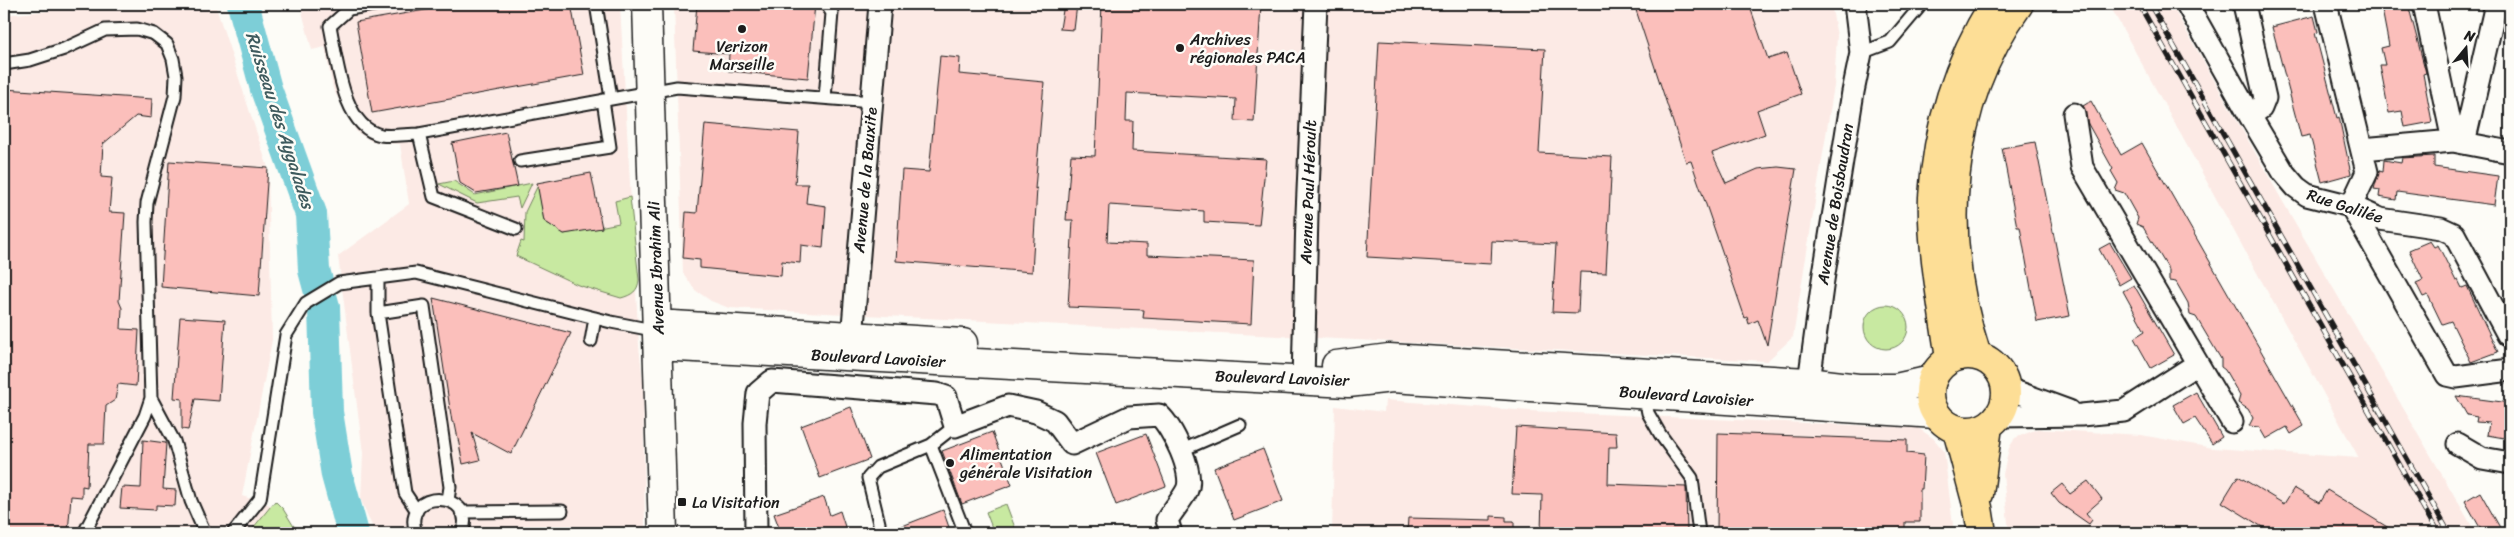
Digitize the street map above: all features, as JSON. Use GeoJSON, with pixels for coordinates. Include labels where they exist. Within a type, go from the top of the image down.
{"type":"FeatureCollection","features":[{"type":"Feature","properties":{"kind":"main road"},"geometry":{"type":"LineString","coordinates":[[1950,359],[1935,241],[1933,198],[1937,158],[1945,119],[1962,64],[1977,32],[1994,4]]}},
{"type":"Feature","properties":{"kind":"main road"},"geometry":{"type":"LineString","coordinates":[[1977,356],[1964,319],[1954,234],[1952,199],[1956,162],[1965,120],[1976,88],[1995,43],[2019,4]]}},
{"type":"Feature","properties":{"kind":"main road"},"geometry":{"type":"LineString","coordinates":[[1963,355],[1977,356],[1991,362],[2001,374],[2006,388],[2005,403],[1993,421],[1980,520],[1946,422],[1930,398],[1932,380],[1939,368],[1950,359],[1963,355]]}},
{"type":"Feature","properties":{"kind":"main road"},"geometry":{"type":"LineString","coordinates":[[1946,422],[1973,431],[1993,421]]}},
{"type":"Feature","properties":{"kind":"street","name":"Avenue Ibrahim Ali"},"geometry":{"type":"LineString","coordinates":[[647,4],[663,533]]}},
{"type":"Feature","properties":{"kind":"street","name":"Avenue de la Bauxite"},"geometry":{"type":"LineString","coordinates":[[852,346],[880,4]]}},
{"type":"Feature","properties":{"kind":"street","name":"Avenue Paul Héroult"},"geometry":{"type":"LineString","coordinates":[[1303,372],[1316,4]]}},
{"type":"Feature","properties":{"kind":"street","name":"Avenue de Boisbaudran"},"geometry":{"type":"LineString","coordinates":[[1807,393],[1853,92],[1861,54],[1855,4]]}},
{"type":"Feature","properties":{"kind":"street","name":"Rue Galilée"},"geometry":{"type":"LineString","coordinates":[[2187,4],[2250,116],[2284,173],[2296,187],[2307,195],[2351,206],[2380,219],[2441,228],[2454,234],[2510,333]]}},
{"type":"Feature","properties":{"kind":"street"},"geometry":{"type":"LineString","coordinates":[[2244,4],[2264,98],[2261,108],[2250,116]]}},
{"type":"Feature","properties":{"kind":"street"},"geometry":{"type":"LineString","coordinates":[[2326,4],[2367,172],[2351,206],[2447,375],[2456,377],[2510,370]]}},
{"type":"Feature","properties":{"kind":"street"},"geometry":{"type":"LineString","coordinates":[[2424,4],[2459,142]]}},
{"type":"Feature","properties":{"kind":"street"},"geometry":{"type":"LineString","coordinates":[[2459,142],[2496,4]]}},
{"type":"Feature","properties":{"kind":"street"},"geometry":{"type":"LineString","coordinates":[[2074,114],[2082,167],[2232,422]]}},
{"type":"Feature","properties":{"kind":"street"},"geometry":{"type":"LineString","coordinates":[[2362,149],[2459,142],[2510,152]]}},
{"type":"Feature","properties":{"kind":"street","name":"Boulevard Lavoisier"},"geometry":{"type":"LineString","coordinates":[[658,334],[1303,372],[1348,383],[1392,378],[1644,394],[1807,393],[1858,388],[1896,388],[1932,380]]}},
{"type":"Feature","properties":{"kind":"street","name":"Boulevard Lavoisier"},"geometry":{"type":"LineString","coordinates":[[1303,372],[1389,358],[1807,393],[1946,422]]}},
{"type":"Feature","properties":{"kind":"street"},"geometry":{"type":"LineString","coordinates":[[1993,421],[2124,411],[2197,364]]}},
{"type":"Feature","properties":{"kind":"street"},"geometry":{"type":"LineString","coordinates":[[756,533],[755,423],[757,400],[758,392],[772,381],[937,394],[946,397],[955,426],[1008,406],[1036,412],[1055,421],[1072,444],[1129,417],[1159,416],[1169,424],[1189,475],[1187,490],[1166,520],[1171,533]]}},
{"type":"Feature","properties":{"kind":"street"},"geometry":{"type":"LineString","coordinates":[[2006,388],[2081,415]]}},
{"type":"Feature","properties":{"kind":"street"},"geometry":{"type":"LineString","coordinates":[[2458,444],[2482,458],[2510,464]]}},
{"type":"Feature","properties":{"kind":"lane"},"geometry":{"type":"LineString","coordinates":[[379,4],[349,9],[330,26],[343,89],[352,112],[366,129],[382,135],[419,134],[677,87],[872,102]]}},
{"type":"Feature","properties":{"kind":"lane"},"geometry":{"type":"LineString","coordinates":[[520,161],[610,146],[607,99],[596,4]]}},
{"type":"Feature","properties":{"kind":"lane"},"geometry":{"type":"LineString","coordinates":[[825,98],[832,13],[826,4]]}},
{"type":"Feature","properties":{"kind":"lane"},"geometry":{"type":"LineString","coordinates":[[1861,54],[1890,42],[1922,4]]}},
{"type":"Feature","properties":{"kind":"lane"},"geometry":{"type":"LineString","coordinates":[[4,64],[30,60],[64,49],[105,30],[137,29],[154,34],[167,44],[173,59],[176,76],[175,96],[147,203],[151,398],[145,416],[84,533]]}},
{"type":"Feature","properties":{"kind":"lane"},"geometry":{"type":"LineString","coordinates":[[419,134],[434,197],[516,230]]}},
{"type":"Feature","properties":{"kind":"lane"},"geometry":{"type":"LineString","coordinates":[[233,533],[260,499],[286,334],[306,303],[338,283],[416,273],[658,334]]}},
{"type":"Feature","properties":{"kind":"lane"},"geometry":{"type":"LineString","coordinates":[[378,278],[378,313],[405,493],[417,511]]}},
{"type":"Feature","properties":{"kind":"lane"},"geometry":{"type":"LineString","coordinates":[[378,313],[424,306],[450,487],[448,500]]}},
{"type":"Feature","properties":{"kind":"lane"},"geometry":{"type":"LineString","coordinates":[[591,341],[595,318]]}},
{"type":"Feature","properties":{"kind":"lane"},"geometry":{"type":"LineString","coordinates":[[1644,394],[1648,413],[1656,427],[1692,478],[1699,533]]}},
{"type":"Feature","properties":{"kind":"lane"},"geometry":{"type":"LineString","coordinates":[[151,398],[174,441],[191,501],[205,533]]}},
{"type":"Feature","properties":{"kind":"lane"},"geometry":{"type":"LineString","coordinates":[[1180,451],[1240,424]]}},
{"type":"Feature","properties":{"kind":"lane"},"geometry":{"type":"LineString","coordinates":[[878,533],[879,524],[868,478],[878,467],[931,445],[955,426]]}},
{"type":"Feature","properties":{"kind":"lane"},"geometry":{"type":"LineString","coordinates":[[931,445],[965,533]]}},
{"type":"Feature","properties":{"kind":"lane"},"geometry":{"type":"LineString","coordinates":[[416,533],[414,519],[417,511],[434,499],[448,500],[461,512],[464,520],[462,533]]}},
{"type":"Feature","properties":{"kind":"lane"},"geometry":{"type":"LineString","coordinates":[[461,512],[562,511]]}},
{"type":"Feature","properties":{"kind":"shaded area"},"geometry":{"type":"Polygon","coordinates":[[[70,4],[215,4],[268,168],[272,340],[242,496],[283,509],[298,533],[4,533],[4,15],[47,11],[70,4]]]}},
{"type":"Feature","properties":{"kind":"shaded area"},"geometry":{"type":"Polygon","coordinates":[[[300,4],[620,4],[639,346],[643,382],[645,533],[375,533],[361,500],[363,453],[338,256],[409,204],[400,144],[373,142],[357,132],[333,89],[325,47],[312,50],[300,4]]]}},
{"type":"Feature","properties":{"kind":"shaded area"},"geometry":{"type":"Polygon","coordinates":[[[674,4],[1831,4],[1837,36],[1834,86],[1793,337],[1767,361],[729,308],[711,301],[695,290],[683,273],[674,4]]]}},
{"type":"Feature","properties":{"kind":"shaded area"},"geometry":{"type":"Polygon","coordinates":[[[2109,4],[2171,4],[2283,202],[2476,533],[2009,533],[2003,474],[2009,448],[2015,438],[2037,429],[2141,435],[2213,448],[2359,458],[2109,4]]]}},
{"type":"Feature","properties":{"kind":"shaded area"},"geometry":{"type":"Polygon","coordinates":[[[1385,400],[1530,411],[1918,428],[1933,438],[1944,451],[1954,533],[1332,533],[1335,406],[1384,412],[1385,400]]]}},
{"type":"Feature","properties":{"kind":"green space"},"geometry":{"type":"Polygon","coordinates":[[[454,181],[475,195],[532,183],[520,208],[517,197],[477,203],[439,184],[454,181]]]}},
{"type":"Feature","properties":{"kind":"green space"},"geometry":{"type":"Polygon","coordinates":[[[538,185],[544,221],[564,234],[619,223],[615,201],[630,197],[639,280],[634,292],[621,298],[578,285],[516,256],[521,241],[524,242],[525,212],[538,185]]]}},
{"type":"Feature","properties":{"kind":"green space"},"geometry":{"type":"Polygon","coordinates":[[[1886,305],[1898,309],[1904,315],[1908,327],[1904,339],[1898,345],[1886,349],[1874,345],[1868,339],[1864,327],[1868,315],[1874,309],[1886,305]]]}},
{"type":"Feature","properties":{"kind":"green space"},"geometry":{"type":"Polygon","coordinates":[[[275,501],[283,509],[298,533],[249,533],[275,501]]]}},
{"type":"Feature","properties":{"kind":"green space"},"geometry":{"type":"Polygon","coordinates":[[[1006,504],[1017,533],[994,533],[986,512],[1006,504]]]}},
{"type":"Feature","properties":{"kind":"building"},"geometry":{"type":"Polygon","coordinates":[[[460,4],[571,4],[584,75],[372,113],[356,22],[460,4]]]}},
{"type":"Feature","properties":{"kind":"building","name":"Verizon Marseille"},"geometry":{"type":"Polygon","coordinates":[[[697,4],[783,6],[783,4],[815,4],[808,78],[728,71],[729,54],[693,51],[697,4]]]}},
{"type":"Feature","properties":{"kind":"building"},"geometry":{"type":"Polygon","coordinates":[[[1064,4],[1077,4],[1074,30],[1060,29],[1064,4]]]}},
{"type":"Feature","properties":{"kind":"building"},"geometry":{"type":"Polygon","coordinates":[[[1102,4],[1261,4],[1254,122],[1235,121],[1236,99],[1127,93],[1126,121],[1133,121],[1132,151],[1266,159],[1259,225],[1204,222],[1204,211],[1109,205],[1107,242],[1147,244],[1147,255],[1254,260],[1251,324],[1143,318],[1144,310],[1068,307],[1073,220],[1066,220],[1071,155],[1095,156],[1102,4]]]}},
{"type":"Feature","properties":{"kind":"building"},"geometry":{"type":"Polygon","coordinates":[[[1634,4],[1749,4],[1768,59],[1787,53],[1801,94],[1757,110],[1765,134],[1712,153],[1726,183],[1758,169],[1778,167],[1796,169],[1767,345],[1758,320],[1749,324],[1747,317],[1745,318],[1691,161],[1686,162],[1634,4]]]}},
{"type":"Feature","properties":{"kind":"building"},"geometry":{"type":"Polygon","coordinates":[[[2381,4],[2408,4],[2426,73],[2423,74],[2432,122],[2405,127],[2402,111],[2389,113],[2380,65],[2385,65],[2381,48],[2389,46],[2381,4]]]}},
{"type":"Feature","properties":{"kind":"building"},"geometry":{"type":"Polygon","coordinates":[[[2314,16],[2318,32],[2315,33],[2337,118],[2339,117],[2351,174],[2322,182],[2310,135],[2301,137],[2272,27],[2314,16]]]}},
{"type":"Feature","properties":{"kind":"building"},"geometry":{"type":"Polygon","coordinates":[[[1379,41],[1545,49],[1539,153],[1612,157],[1606,273],[1580,272],[1578,313],[1552,312],[1556,244],[1492,241],[1491,264],[1367,257],[1379,41]]]}},
{"type":"Feature","properties":{"kind":"building"},"geometry":{"type":"Polygon","coordinates":[[[940,56],[960,58],[959,74],[1044,82],[1035,189],[1037,188],[1032,272],[896,261],[902,170],[929,172],[940,56]]]}},
{"type":"Feature","properties":{"kind":"building"},"geometry":{"type":"Polygon","coordinates":[[[4,89],[152,99],[151,118],[136,116],[103,144],[101,177],[112,178],[109,212],[125,213],[119,301],[122,308],[121,329],[139,330],[136,386],[118,384],[115,400],[106,406],[104,444],[89,444],[87,487],[82,486],[82,497],[71,496],[68,533],[4,533],[4,89]]]}},
{"type":"Feature","properties":{"kind":"building"},"geometry":{"type":"Polygon","coordinates":[[[2091,101],[2121,155],[2142,143],[2304,426],[2291,434],[2287,427],[2266,439],[2259,427],[2249,426],[2253,418],[2248,409],[2238,403],[2240,396],[2225,370],[2221,367],[2221,359],[2196,317],[2190,315],[2188,303],[2176,282],[2169,281],[2169,270],[2143,227],[2136,224],[2138,218],[2124,193],[2115,190],[2118,183],[2111,171],[2113,169],[2088,124],[2083,106],[2091,101]]]}},
{"type":"Feature","properties":{"kind":"building"},"geometry":{"type":"Polygon","coordinates":[[[705,124],[799,132],[795,184],[808,184],[806,203],[826,206],[823,248],[801,245],[800,263],[782,261],[781,276],[700,268],[700,260],[683,258],[686,212],[697,213],[705,124]]]}},
{"type":"Feature","properties":{"kind":"building"},"geometry":{"type":"Polygon","coordinates":[[[506,132],[518,186],[476,193],[460,183],[452,143],[506,132]]]}},
{"type":"Feature","properties":{"kind":"building"},"geometry":{"type":"Polygon","coordinates":[[[2035,142],[2070,316],[2037,322],[2020,227],[2017,227],[2002,148],[2035,142]]]}},
{"type":"Feature","properties":{"kind":"building"},"geometry":{"type":"Polygon","coordinates":[[[2434,156],[2434,167],[2498,176],[2494,205],[2397,192],[2396,200],[2379,197],[2380,190],[2374,189],[2379,171],[2383,172],[2384,160],[2401,163],[2402,158],[2434,156]]]}},
{"type":"Feature","properties":{"kind":"building"},"geometry":{"type":"Polygon","coordinates":[[[169,161],[268,168],[259,296],[161,287],[169,161]]]}},
{"type":"Feature","properties":{"kind":"building"},"geometry":{"type":"Polygon","coordinates":[[[591,173],[602,228],[564,234],[544,221],[537,183],[591,173]]]}},
{"type":"Feature","properties":{"kind":"building"},"geometry":{"type":"Polygon","coordinates":[[[2430,241],[2434,247],[2438,245],[2456,281],[2458,280],[2462,288],[2467,286],[2498,352],[2471,362],[2451,321],[2442,324],[2428,295],[2423,297],[2416,283],[2423,280],[2409,250],[2430,241]]]}},
{"type":"Feature","properties":{"kind":"building"},"geometry":{"type":"Polygon","coordinates":[[[2110,243],[2131,278],[2119,285],[2099,249],[2110,243]]]}},
{"type":"Feature","properties":{"kind":"building"},"geometry":{"type":"Polygon","coordinates":[[[2134,285],[2174,355],[2151,368],[2134,338],[2145,331],[2123,291],[2134,285]]]}},
{"type":"Feature","properties":{"kind":"building"},"geometry":{"type":"Polygon","coordinates":[[[433,298],[571,333],[511,454],[472,433],[480,460],[463,464],[455,424],[452,422],[433,298]]]}},
{"type":"Feature","properties":{"kind":"building"},"geometry":{"type":"Polygon","coordinates":[[[180,317],[225,320],[219,401],[195,399],[188,430],[182,429],[182,399],[174,398],[180,317]]]}},
{"type":"Feature","properties":{"kind":"building"},"geometry":{"type":"Polygon","coordinates":[[[2196,392],[2222,437],[2212,444],[2195,418],[2184,424],[2173,405],[2196,392]]]}},
{"type":"Feature","properties":{"kind":"building"},"geometry":{"type":"Polygon","coordinates":[[[2456,396],[2510,403],[2504,438],[2487,435],[2489,423],[2476,422],[2477,417],[2467,415],[2456,396]]]}},
{"type":"Feature","properties":{"kind":"building"},"geometry":{"type":"Polygon","coordinates":[[[851,407],[870,459],[820,478],[801,426],[851,407]]]}},
{"type":"Feature","properties":{"kind":"building"},"geometry":{"type":"Polygon","coordinates":[[[1516,427],[1616,433],[1617,447],[1609,447],[1608,484],[1686,487],[1687,533],[1541,533],[1542,495],[1512,494],[1516,427]]]}},
{"type":"Feature","properties":{"kind":"building"},"geometry":{"type":"Polygon","coordinates":[[[992,432],[1012,485],[962,504],[942,451],[992,432]]]}},
{"type":"Feature","properties":{"kind":"building"},"geometry":{"type":"Polygon","coordinates":[[[1718,433],[1907,440],[1907,453],[1924,455],[1922,489],[1920,489],[1920,522],[1905,522],[1905,533],[1717,533],[1718,433]]]}},
{"type":"Feature","properties":{"kind":"building"},"geometry":{"type":"Polygon","coordinates":[[[1146,434],[1166,486],[1116,505],[1096,453],[1146,434]]]}},
{"type":"Feature","properties":{"kind":"building"},"geometry":{"type":"Polygon","coordinates":[[[143,440],[166,443],[163,489],[176,490],[175,506],[156,505],[156,510],[120,508],[122,487],[141,488],[143,440]]]}},
{"type":"Feature","properties":{"kind":"building"},"geometry":{"type":"Polygon","coordinates":[[[1263,449],[1283,501],[1234,520],[1214,468],[1263,449]]]}},
{"type":"Feature","properties":{"kind":"building"},"geometry":{"type":"Polygon","coordinates":[[[2238,476],[2284,504],[2294,488],[2319,503],[2327,490],[2397,533],[2272,533],[2222,502],[2238,476]]]}},
{"type":"Feature","properties":{"kind":"building"},"geometry":{"type":"Polygon","coordinates":[[[2088,481],[2102,499],[2086,513],[2092,520],[2089,524],[2059,503],[2051,493],[2062,484],[2070,494],[2088,481]]]}},
{"type":"Feature","properties":{"kind":"building"},"geometry":{"type":"Polygon","coordinates":[[[2480,492],[2503,533],[2483,533],[2465,501],[2480,492]]]}},
{"type":"Feature","properties":{"kind":"building"},"geometry":{"type":"Polygon","coordinates":[[[824,497],[830,515],[840,511],[847,533],[781,533],[774,514],[824,497]]]}},
{"type":"Feature","properties":{"kind":"building"},"geometry":{"type":"Polygon","coordinates":[[[943,510],[951,533],[887,533],[887,532],[943,510]]]}},
{"type":"Feature","properties":{"kind":"building"},"geometry":{"type":"Polygon","coordinates":[[[1491,516],[1506,517],[1506,521],[1514,521],[1514,533],[1407,533],[1408,518],[1491,520],[1491,516]]]}},
{"type":"Feature","properties":{"kind":"waterway","name":"Ruisseau des Aygalades"},"geometry":{"type":"LineString","coordinates":[[243,4],[266,89],[311,214],[314,270],[324,307],[327,412],[337,475],[353,533]]}},
{"type":"Feature","properties":{"kind":"railway"},"geometry":{"type":"LineString","coordinates":[[2139,4],[2438,533]]}},
{"type":"Feature","properties":{"kind":"railway"},"geometry":{"type":"LineString","coordinates":[[2150,4],[2449,533]]}},
{"type":"Feature","properties":{"kind":"place","name":"Verizon Marseille"},"geometry":{"type":"Point","coordinates":[742,29]}},
{"type":"Feature","properties":{"kind":"place","name":"Archives régionales PACA"},"geometry":{"type":"Point","coordinates":[1180,48]}},
{"type":"Feature","properties":{"kind":"place","name":"Alimentation générale Visitation"},"geometry":{"type":"Point","coordinates":[950,463]}},
{"type":"Feature","properties":{"kind":"place","name":"La Visitation"},"geometry":{"type":"Point","coordinates":[682,502]}}]}
